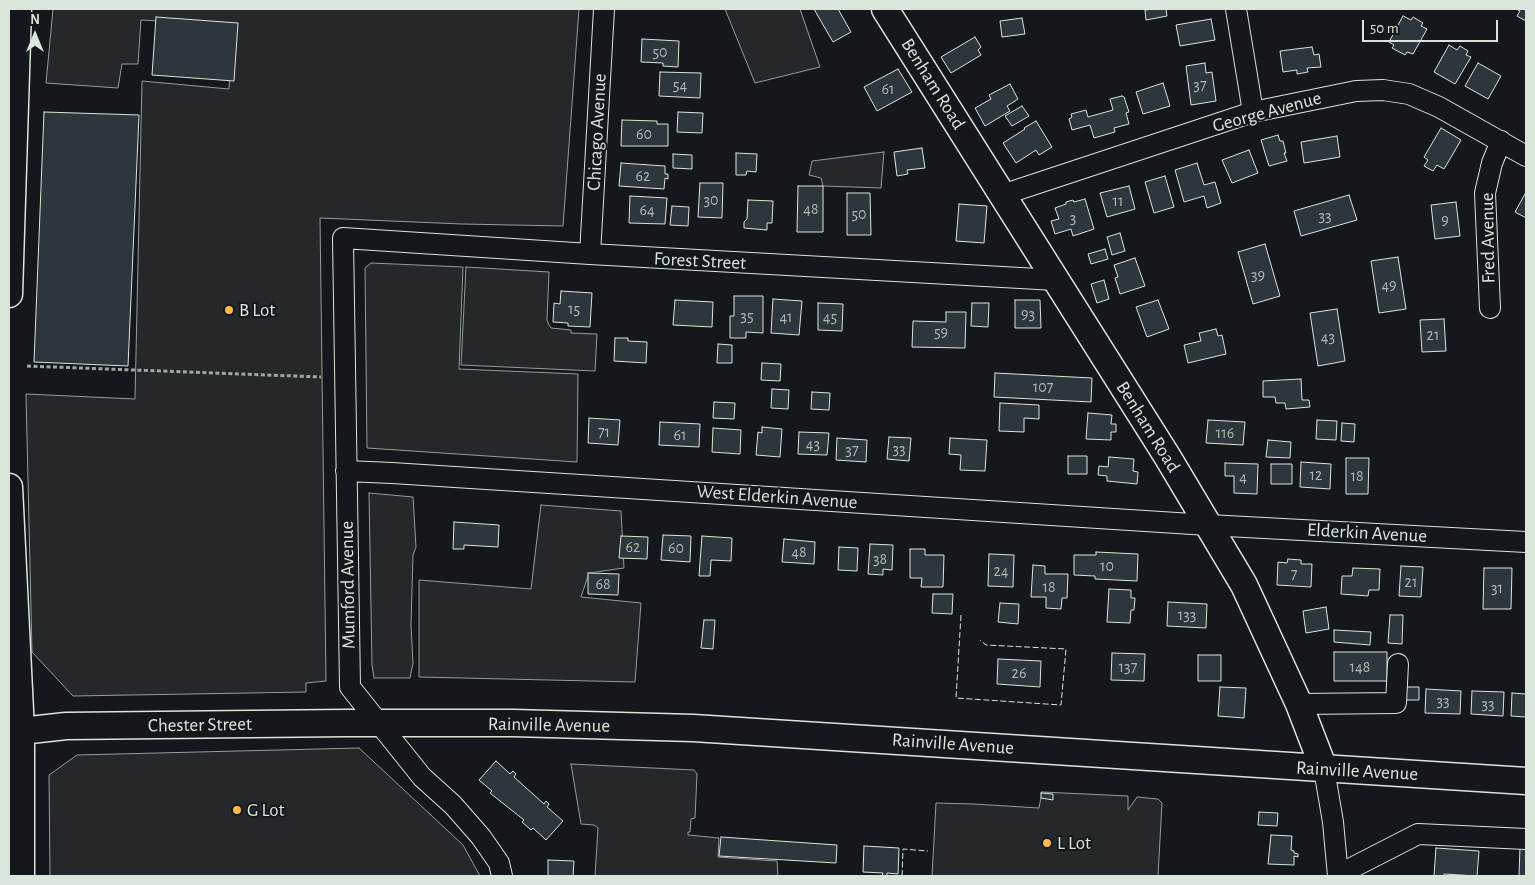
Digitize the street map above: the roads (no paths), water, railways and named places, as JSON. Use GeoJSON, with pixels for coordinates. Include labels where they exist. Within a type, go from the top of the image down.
{"type":"FeatureCollection","features":[{"type":"Feature","properties":{"kind":"main road"},"geometry":{"type":"LineString","coordinates":[[9,294],[18,9]]}},
{"type":"Feature","properties":{"kind":"main road","name":"Benham Road"},"geometry":{"type":"LineString","coordinates":[[885,9],[1167,456],[1244,585],[1299,704],[1324,769]]}},
{"type":"Feature","properties":{"kind":"main road"},"geometry":{"type":"LineString","coordinates":[[9,487],[21,731],[21,876]]}},
{"type":"Feature","properties":{"kind":"main road","name":"Chester Street"},"geometry":{"type":"LineString","coordinates":[[21,731],[66,726],[379,723]]}},
{"type":"Feature","properties":{"kind":"main road","name":"Rainville Avenue"},"geometry":{"type":"LineString","coordinates":[[379,723],[513,723],[693,728],[1526,781]]}},
{"type":"Feature","properties":{"kind":"street","name":"Chicago Avenue"},"geometry":{"type":"LineString","coordinates":[[590,254],[604,9]]}},
{"type":"Feature","properties":{"kind":"street"},"geometry":{"type":"LineString","coordinates":[[1236,9],[1253,112]]}},
{"type":"Feature","properties":{"kind":"street","name":"George Avenue"},"geometry":{"type":"LineString","coordinates":[[1002,195],[1253,112],[1356,91],[1383,90],[1409,94],[1440,107],[1526,156]]}},
{"type":"Feature","properties":{"kind":"street","name":"Fred Avenue"},"geometry":{"type":"LineString","coordinates":[[1490,308],[1485,193],[1492,163],[1501,142]]}},
{"type":"Feature","properties":{"kind":"street","name":"Forest Street"},"geometry":{"type":"LineString","coordinates":[[343,238],[1056,280]]}},
{"type":"Feature","properties":{"kind":"street","name":"Mumford Avenue"},"geometry":{"type":"LineString","coordinates":[[343,238],[350,687],[422,777],[453,805],[481,837],[499,863],[502,876]]}},
{"type":"Feature","properties":{"kind":"street","name":"West Elderkin Avenue"},"geometry":{"type":"LineString","coordinates":[[346,472],[386,472],[1208,525]]}},
{"type":"Feature","properties":{"kind":"street","name":"Elderkin Avenue"},"geometry":{"type":"LineString","coordinates":[[1208,525],[1526,542]]}},
{"type":"Feature","properties":{"kind":"street"},"geometry":{"type":"LineString","coordinates":[[1299,704],[1396,703],[1398,664]]}},
{"type":"Feature","properties":{"kind":"street","name":"Benham Road"},"geometry":{"type":"LineString","coordinates":[[1324,769],[1333,822],[1338,876]]}},
{"type":"Feature","properties":{"kind":"street"},"geometry":{"type":"LineString","coordinates":[[1338,876],[1418,834],[1526,839]]}},
{"type":"Feature","properties":{"kind":"place","name":"B Lot"},"geometry":{"type":"Point","coordinates":[229,310]}},
{"type":"Feature","properties":{"kind":"place","name":"G Lot"},"geometry":{"type":"Point","coordinates":[237,810]}},
{"type":"Feature","properties":{"kind":"place","name":"L Lot"},"geometry":{"type":"Point","coordinates":[1047,843]}}]}
